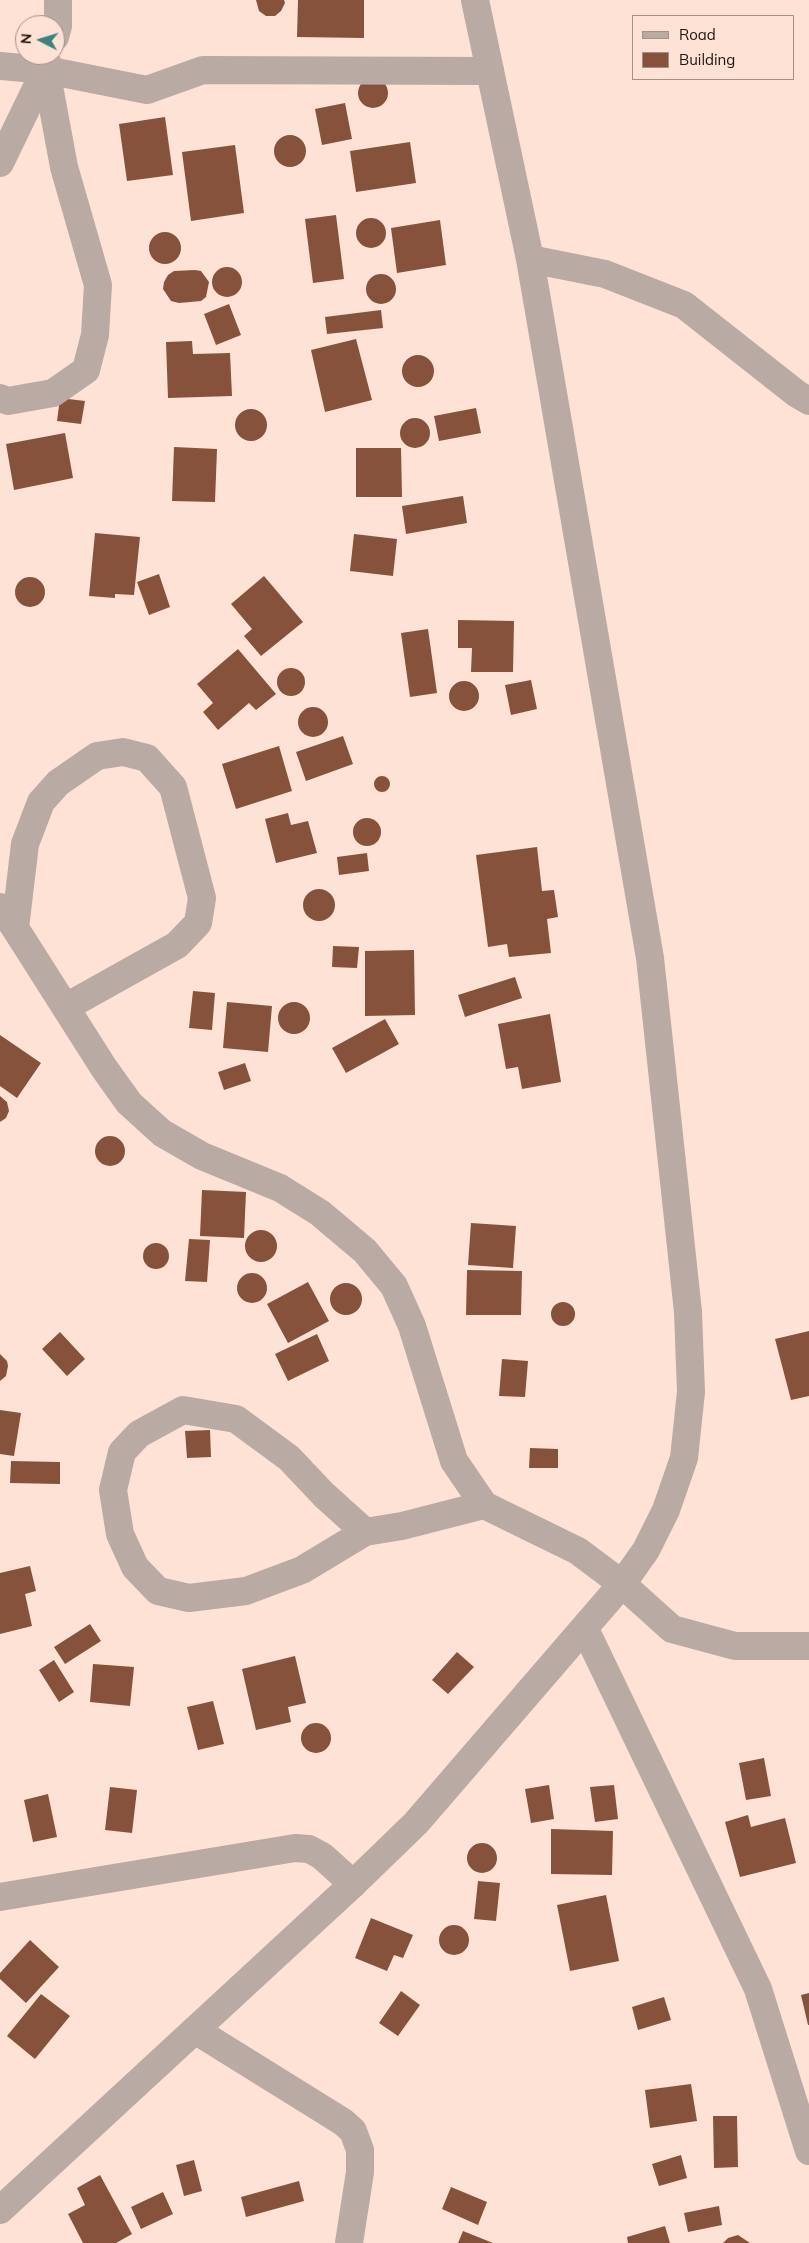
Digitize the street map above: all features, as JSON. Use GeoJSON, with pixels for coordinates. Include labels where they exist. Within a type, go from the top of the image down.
{"type":"FeatureCollection","features":[{"type":"Feature","properties":{"kind":"street"},"geometry":{"type":"LineString","coordinates":[[58,0],[58,15]]}},
{"type":"Feature","properties":{"kind":"street"},"geometry":{"type":"LineString","coordinates":[[0,2210],[353,1884],[416,1823],[622,1584],[646,1550],[666,1510],[684,1458],[691,1392],[688,1312],[650,958],[530,259],[475,0]]}},
{"type":"Feature","properties":{"kind":"street"},"geometry":{"type":"LineString","coordinates":[[0,66],[15,65]]}},
{"type":"Feature","properties":{"kind":"street"},"geometry":{"type":"LineString","coordinates":[[0,163],[47,65]]}},
{"type":"Feature","properties":{"kind":"street"},"geometry":{"type":"LineString","coordinates":[[0,398],[8,401],[53,393],[86,370],[95,335],[98,285],[64,167],[48,65]]}},
{"type":"Feature","properties":{"kind":"street"},"geometry":{"type":"LineString","coordinates":[[59,65],[147,90],[203,70],[490,71]]}},
{"type":"Feature","properties":{"kind":"street"},"geometry":{"type":"LineString","coordinates":[[530,259],[605,274],[684,305],[809,402]]}},
{"type":"Feature","properties":{"kind":"street"},"geometry":{"type":"LineString","coordinates":[[66,1007],[177,946],[198,923],[202,898],[173,787],[147,758],[123,752],[97,756],[58,784],[41,802],[25,844],[8,918],[104,1068],[129,1103],[162,1133],[202,1156],[288,1193],[320,1213],[365,1251],[394,1286],[412,1326],[454,1461],[484,1505],[578,1551],[622,1584],[672,1629],[735,1646],[809,1646]]}},
{"type":"Feature","properties":{"kind":"street"},"geometry":{"type":"LineString","coordinates":[[365,1532],[324,1495],[289,1458],[236,1419],[184,1410],[139,1434],[122,1452],[114,1490],[120,1534],[135,1566],[158,1591],[188,1598],[246,1591],[302,1570],[365,1532],[402,1526],[484,1505]]}},
{"type":"Feature","properties":{"kind":"street"},"geometry":{"type":"LineString","coordinates":[[585,1629],[758,1990],[809,2151]]}},
{"type":"Feature","properties":{"kind":"street"},"geometry":{"type":"LineString","coordinates":[[0,1897],[295,1848],[310,1849],[322,1856],[353,1884]]}},
{"type":"Feature","properties":{"kind":"street"},"geometry":{"type":"LineString","coordinates":[[195,2030],[343,2122],[353,2131],[360,2150],[360,2172],[349,2243]]}},
{"type":"Feature","properties":{"kind":"building"},"geometry":{"type":"Polygon","coordinates":[[[256,0],[284,0],[285,3],[281,11],[275,16],[266,16],[259,11],[256,0]]]}},
{"type":"Feature","properties":{"kind":"building"},"geometry":{"type":"Polygon","coordinates":[[[298,0],[364,0],[364,38],[297,37],[298,0]]]}},
{"type":"Feature","properties":{"kind":"building"},"geometry":{"type":"Polygon","coordinates":[[[373,78],[384,82],[388,93],[384,104],[373,108],[362,104],[358,93],[362,82],[373,78]]]}},
{"type":"Feature","properties":{"kind":"building"},"geometry":{"type":"Polygon","coordinates":[[[345,103],[352,139],[322,145],[315,109],[345,103]]]}},
{"type":"Feature","properties":{"kind":"building"},"geometry":{"type":"Polygon","coordinates":[[[165,117],[173,175],[127,181],[119,124],[165,117]]]}},
{"type":"Feature","properties":{"kind":"building"},"geometry":{"type":"Polygon","coordinates":[[[290,135],[301,140],[306,151],[301,162],[290,167],[279,162],[274,151],[279,140],[290,135]]]}},
{"type":"Feature","properties":{"kind":"building"},"geometry":{"type":"Polygon","coordinates":[[[410,142],[416,183],[356,192],[350,151],[410,142]]]}},
{"type":"Feature","properties":{"kind":"building"},"geometry":{"type":"Polygon","coordinates":[[[235,145],[244,213],[191,221],[182,152],[235,145]]]}},
{"type":"Feature","properties":{"kind":"building"},"geometry":{"type":"Polygon","coordinates":[[[336,215],[344,279],[313,283],[305,219],[336,215]]]}},
{"type":"Feature","properties":{"kind":"building"},"geometry":{"type":"Polygon","coordinates":[[[371,218],[382,222],[386,233],[382,244],[371,248],[360,244],[356,233],[360,222],[371,218]]]}},
{"type":"Feature","properties":{"kind":"building"},"geometry":{"type":"Polygon","coordinates":[[[440,220],[446,265],[397,273],[391,228],[440,220]]]}},
{"type":"Feature","properties":{"kind":"building"},"geometry":{"type":"Polygon","coordinates":[[[165,232],[176,237],[181,248],[176,259],[165,264],[154,259],[149,248],[154,237],[165,232]]]}},
{"type":"Feature","properties":{"kind":"building"},"geometry":{"type":"Polygon","coordinates":[[[227,267],[238,271],[242,282],[238,293],[227,297],[216,293],[212,282],[216,271],[227,267]]]}},
{"type":"Feature","properties":{"kind":"building"},"geometry":{"type":"Polygon","coordinates":[[[174,271],[201,271],[209,282],[206,297],[201,301],[179,303],[171,301],[163,289],[168,275],[174,271]]]}},
{"type":"Feature","properties":{"kind":"building"},"geometry":{"type":"Polygon","coordinates":[[[381,274],[392,278],[396,289],[392,300],[381,304],[370,300],[366,289],[370,278],[381,274]]]}},
{"type":"Feature","properties":{"kind":"building"},"geometry":{"type":"Polygon","coordinates":[[[229,304],[241,335],[216,345],[204,314],[229,304]]]}},
{"type":"Feature","properties":{"kind":"building"},"geometry":{"type":"Polygon","coordinates":[[[381,310],[383,328],[327,334],[325,317],[381,310]]]}},
{"type":"Feature","properties":{"kind":"building"},"geometry":{"type":"Polygon","coordinates":[[[356,339],[372,400],[325,412],[311,350],[356,339]]]}},
{"type":"Feature","properties":{"kind":"building"},"geometry":{"type":"Polygon","coordinates":[[[192,341],[193,354],[230,353],[232,396],[168,398],[166,342],[192,341]]]}},
{"type":"Feature","properties":{"kind":"building"},"geometry":{"type":"Polygon","coordinates":[[[418,355],[429,360],[434,371],[429,382],[418,387],[407,382],[402,371],[407,360],[418,355]]]}},
{"type":"Feature","properties":{"kind":"building"},"geometry":{"type":"Polygon","coordinates":[[[60,398],[85,401],[81,424],[57,421],[60,398]]]}},
{"type":"Feature","properties":{"kind":"building"},"geometry":{"type":"Polygon","coordinates":[[[476,408],[481,433],[439,441],[434,416],[476,408]]]}},
{"type":"Feature","properties":{"kind":"building"},"geometry":{"type":"Polygon","coordinates":[[[251,409],[262,414],[267,425],[262,436],[251,441],[240,436],[235,425],[240,414],[251,409]]]}},
{"type":"Feature","properties":{"kind":"building"},"geometry":{"type":"Polygon","coordinates":[[[415,418],[426,422],[430,433],[426,444],[415,448],[404,444],[400,433],[404,422],[415,418]]]}},
{"type":"Feature","properties":{"kind":"building"},"geometry":{"type":"Polygon","coordinates":[[[65,433],[73,478],[14,490],[6,444],[65,433]]]}},
{"type":"Feature","properties":{"kind":"building"},"geometry":{"type":"Polygon","coordinates":[[[174,447],[217,449],[215,502],[172,501],[174,447]]]}},
{"type":"Feature","properties":{"kind":"building"},"geometry":{"type":"Polygon","coordinates":[[[356,448],[401,448],[402,497],[356,497],[356,448]]]}},
{"type":"Feature","properties":{"kind":"building"},"geometry":{"type":"Polygon","coordinates":[[[463,496],[467,523],[406,534],[402,506],[463,496]]]}},
{"type":"Feature","properties":{"kind":"building"},"geometry":{"type":"Polygon","coordinates":[[[95,533],[140,537],[134,595],[115,594],[115,598],[89,596],[95,533]]]}},
{"type":"Feature","properties":{"kind":"building"},"geometry":{"type":"Polygon","coordinates":[[[354,534],[397,539],[393,576],[350,571],[354,534]]]}},
{"type":"Feature","properties":{"kind":"building"},"geometry":{"type":"Polygon","coordinates":[[[159,574],[170,607],[149,615],[137,582],[159,574]]]}},
{"type":"Feature","properties":{"kind":"building"},"geometry":{"type":"Polygon","coordinates":[[[264,576],[303,622],[261,656],[244,636],[252,629],[231,604],[264,576]]]}},
{"type":"Feature","properties":{"kind":"building"},"geometry":{"type":"Polygon","coordinates":[[[30,577],[41,581],[45,592],[41,603],[30,607],[19,603],[15,592],[19,581],[30,577]]]}},
{"type":"Feature","properties":{"kind":"building"},"geometry":{"type":"Polygon","coordinates":[[[458,620],[514,621],[513,672],[471,672],[472,648],[458,648],[458,620]]]}},
{"type":"Feature","properties":{"kind":"building"},"geometry":{"type":"Polygon","coordinates":[[[428,629],[437,693],[410,697],[401,633],[428,629]]]}},
{"type":"Feature","properties":{"kind":"building"},"geometry":{"type":"Polygon","coordinates":[[[238,649],[276,694],[256,710],[249,703],[218,730],[203,712],[213,703],[197,684],[238,649]]]}},
{"type":"Feature","properties":{"kind":"building"},"geometry":{"type":"Polygon","coordinates":[[[291,668],[301,672],[305,682],[301,692],[291,696],[281,692],[277,682],[281,672],[291,668]]]}},
{"type":"Feature","properties":{"kind":"building"},"geometry":{"type":"Polygon","coordinates":[[[531,680],[537,709],[511,715],[505,685],[531,680]]]}},
{"type":"Feature","properties":{"kind":"building"},"geometry":{"type":"Polygon","coordinates":[[[464,681],[475,685],[479,696],[475,707],[464,711],[453,707],[449,696],[453,685],[464,681]]]}},
{"type":"Feature","properties":{"kind":"building"},"geometry":{"type":"Polygon","coordinates":[[[313,707],[324,711],[328,722],[324,733],[313,737],[302,733],[298,722],[302,711],[313,707]]]}},
{"type":"Feature","properties":{"kind":"building"},"geometry":{"type":"Polygon","coordinates":[[[343,736],[353,764],[306,781],[296,752],[343,736]]]}},
{"type":"Feature","properties":{"kind":"building"},"geometry":{"type":"Polygon","coordinates":[[[279,746],[292,791],[236,809],[222,764],[279,746]]]}},
{"type":"Feature","properties":{"kind":"building"},"geometry":{"type":"Polygon","coordinates":[[[382,776],[390,784],[382,792],[374,784],[382,776]]]}},
{"type":"Feature","properties":{"kind":"building"},"geometry":{"type":"Polygon","coordinates":[[[288,813],[291,825],[308,821],[317,853],[276,863],[265,819],[288,813]]]}},
{"type":"Feature","properties":{"kind":"building"},"geometry":{"type":"Polygon","coordinates":[[[367,818],[377,822],[381,832],[377,842],[367,846],[357,842],[353,832],[357,822],[367,818]]]}},
{"type":"Feature","properties":{"kind":"building"},"geometry":{"type":"Polygon","coordinates":[[[537,847],[542,891],[554,890],[558,917],[547,919],[551,953],[509,957],[507,944],[488,947],[476,855],[537,847]]]}},
{"type":"Feature","properties":{"kind":"building"},"geometry":{"type":"Polygon","coordinates":[[[367,853],[369,871],[339,875],[337,857],[367,853]]]}},
{"type":"Feature","properties":{"kind":"building"},"geometry":{"type":"Polygon","coordinates":[[[319,889],[330,894],[335,905],[330,916],[319,921],[308,916],[303,905],[308,894],[319,889]]]}},
{"type":"Feature","properties":{"kind":"building"},"geometry":{"type":"Polygon","coordinates":[[[333,946],[359,947],[357,968],[332,967],[333,946]]]}},
{"type":"Feature","properties":{"kind":"building"},"geometry":{"type":"Polygon","coordinates":[[[414,950],[415,1015],[365,1016],[365,951],[414,950]]]}},
{"type":"Feature","properties":{"kind":"building"},"geometry":{"type":"Polygon","coordinates":[[[515,977],[522,998],[465,1017],[458,995],[515,977]]]}},
{"type":"Feature","properties":{"kind":"building"},"geometry":{"type":"Polygon","coordinates":[[[193,991],[215,993],[212,1030],[189,1028],[193,991]]]}},
{"type":"Feature","properties":{"kind":"building"},"geometry":{"type":"Polygon","coordinates":[[[227,1002],[272,1006],[268,1052],[223,1048],[227,1002]]]}},
{"type":"Feature","properties":{"kind":"building"},"geometry":{"type":"Polygon","coordinates":[[[294,1002],[305,1007],[310,1018],[305,1029],[294,1034],[283,1029],[278,1018],[283,1007],[294,1002]]]}},
{"type":"Feature","properties":{"kind":"building"},"geometry":{"type":"Polygon","coordinates":[[[550,1014],[561,1082],[522,1089],[518,1067],[506,1069],[498,1024],[550,1014]]]}},
{"type":"Feature","properties":{"kind":"building"},"geometry":{"type":"Polygon","coordinates":[[[385,1019],[399,1044],[346,1073],[332,1048],[385,1019]]]}},
{"type":"Feature","properties":{"kind":"building"},"geometry":{"type":"Polygon","coordinates":[[[0,1035],[41,1063],[17,1098],[0,1086],[0,1035]]]}},
{"type":"Feature","properties":{"kind":"building"},"geometry":{"type":"Polygon","coordinates":[[[245,1063],[251,1081],[224,1090],[218,1072],[245,1063]]]}},
{"type":"Feature","properties":{"kind":"building"},"geometry":{"type":"Polygon","coordinates":[[[0,1096],[7,1102],[9,1111],[6,1118],[0,1122],[0,1096]]]}},
{"type":"Feature","properties":{"kind":"building"},"geometry":{"type":"Polygon","coordinates":[[[110,1136],[121,1140],[125,1151],[121,1162],[110,1166],[99,1162],[95,1151],[99,1140],[110,1136]]]}},
{"type":"Feature","properties":{"kind":"building"},"geometry":{"type":"Polygon","coordinates":[[[202,1190],[246,1192],[244,1238],[200,1236],[202,1190]]]}},
{"type":"Feature","properties":{"kind":"building"},"geometry":{"type":"Polygon","coordinates":[[[471,1223],[516,1226],[513,1268],[468,1265],[471,1223]]]}},
{"type":"Feature","properties":{"kind":"building"},"geometry":{"type":"Polygon","coordinates":[[[261,1230],[272,1235],[277,1246],[272,1257],[261,1262],[250,1257],[245,1246],[250,1235],[261,1230]]]}},
{"type":"Feature","properties":{"kind":"building"},"geometry":{"type":"Polygon","coordinates":[[[189,1239],[210,1240],[207,1282],[185,1281],[189,1239]]]}},
{"type":"Feature","properties":{"kind":"building"},"geometry":{"type":"Polygon","coordinates":[[[156,1243],[165,1247],[169,1256],[165,1265],[156,1269],[147,1265],[143,1256],[147,1247],[156,1243]]]}},
{"type":"Feature","properties":{"kind":"building"},"geometry":{"type":"Polygon","coordinates":[[[467,1270],[522,1271],[521,1315],[466,1315],[467,1270]]]}},
{"type":"Feature","properties":{"kind":"building"},"geometry":{"type":"Polygon","coordinates":[[[252,1273],[263,1277],[267,1288],[263,1299],[252,1303],[241,1299],[237,1288],[241,1277],[252,1273]]]}},
{"type":"Feature","properties":{"kind":"building"},"geometry":{"type":"Polygon","coordinates":[[[308,1282],[329,1321],[288,1343],[267,1304],[308,1282]]]}},
{"type":"Feature","properties":{"kind":"building"},"geometry":{"type":"Polygon","coordinates":[[[346,1283],[357,1288],[362,1299],[357,1310],[346,1315],[335,1310],[330,1299],[335,1288],[346,1283]]]}},
{"type":"Feature","properties":{"kind":"building"},"geometry":{"type":"Polygon","coordinates":[[[563,1302],[568,1303],[574,1309],[574,1319],[568,1325],[563,1326],[558,1325],[552,1319],[551,1314],[552,1309],[558,1303],[563,1302]]]}},
{"type":"Feature","properties":{"kind":"building"},"geometry":{"type":"Polygon","coordinates":[[[809,1331],[809,1396],[791,1400],[775,1339],[809,1331]]]}},
{"type":"Feature","properties":{"kind":"building"},"geometry":{"type":"Polygon","coordinates":[[[60,1332],[85,1359],[67,1376],[42,1349],[60,1332]]]}},
{"type":"Feature","properties":{"kind":"building"},"geometry":{"type":"Polygon","coordinates":[[[317,1334],[329,1361],[288,1381],[275,1354],[317,1334]]]}},
{"type":"Feature","properties":{"kind":"building"},"geometry":{"type":"Polygon","coordinates":[[[0,1354],[7,1361],[8,1366],[6,1376],[0,1381],[0,1354]]]}},
{"type":"Feature","properties":{"kind":"building"},"geometry":{"type":"Polygon","coordinates":[[[502,1359],[528,1361],[525,1397],[499,1396],[502,1359]]]}},
{"type":"Feature","properties":{"kind":"building"},"geometry":{"type":"Polygon","coordinates":[[[0,1410],[21,1413],[14,1456],[0,1454],[0,1410]]]}},
{"type":"Feature","properties":{"kind":"building"},"geometry":{"type":"Polygon","coordinates":[[[210,1430],[211,1457],[187,1458],[185,1431],[210,1430]]]}},
{"type":"Feature","properties":{"kind":"building"},"geometry":{"type":"Polygon","coordinates":[[[530,1448],[558,1449],[558,1468],[529,1468],[530,1448]]]}},
{"type":"Feature","properties":{"kind":"building"},"geometry":{"type":"Polygon","coordinates":[[[11,1461],[60,1462],[60,1484],[10,1483],[11,1461]]]}},
{"type":"Feature","properties":{"kind":"building"},"geometry":{"type":"Polygon","coordinates":[[[30,1566],[36,1591],[25,1594],[32,1626],[0,1634],[0,1573],[30,1566]]]}},
{"type":"Feature","properties":{"kind":"building"},"geometry":{"type":"Polygon","coordinates":[[[90,1624],[101,1641],[65,1664],[54,1647],[90,1624]]]}},
{"type":"Feature","properties":{"kind":"building"},"geometry":{"type":"Polygon","coordinates":[[[457,1652],[474,1667],[448,1694],[432,1680],[457,1652]]]}},
{"type":"Feature","properties":{"kind":"building"},"geometry":{"type":"Polygon","coordinates":[[[295,1656],[306,1703],[288,1707],[291,1722],[256,1730],[242,1669],[295,1656]]]}},
{"type":"Feature","properties":{"kind":"building"},"geometry":{"type":"Polygon","coordinates":[[[54,1660],[74,1692],[59,1702],[39,1670],[54,1660]]]}},
{"type":"Feature","properties":{"kind":"building"},"geometry":{"type":"Polygon","coordinates":[[[93,1664],[134,1667],[130,1706],[90,1702],[93,1664]]]}},
{"type":"Feature","properties":{"kind":"building"},"geometry":{"type":"Polygon","coordinates":[[[213,1701],[224,1744],[198,1750],[187,1707],[213,1701]]]}},
{"type":"Feature","properties":{"kind":"building"},"geometry":{"type":"Polygon","coordinates":[[[316,1723],[322,1724],[330,1732],[330,1744],[322,1752],[316,1753],[310,1752],[302,1744],[301,1738],[302,1732],[310,1724],[316,1723]]]}},
{"type":"Feature","properties":{"kind":"building"},"geometry":{"type":"Polygon","coordinates":[[[764,1758],[771,1796],[746,1800],[739,1763],[764,1758]]]}},
{"type":"Feature","properties":{"kind":"building"},"geometry":{"type":"Polygon","coordinates":[[[549,1785],[554,1819],[531,1823],[525,1789],[549,1785]]]}},
{"type":"Feature","properties":{"kind":"building"},"geometry":{"type":"Polygon","coordinates":[[[614,1785],[618,1819],[595,1822],[590,1787],[614,1785]]]}},
{"type":"Feature","properties":{"kind":"building"},"geometry":{"type":"Polygon","coordinates":[[[110,1787],[137,1790],[132,1833],[105,1830],[110,1787]]]}},
{"type":"Feature","properties":{"kind":"building"},"geometry":{"type":"Polygon","coordinates":[[[48,1794],[57,1837],[33,1842],[24,1800],[48,1794]]]}},
{"type":"Feature","properties":{"kind":"building"},"geometry":{"type":"Polygon","coordinates":[[[748,1815],[751,1827],[785,1818],[796,1863],[740,1877],[725,1822],[748,1815]]]}},
{"type":"Feature","properties":{"kind":"building"},"geometry":{"type":"Polygon","coordinates":[[[551,1829],[613,1831],[612,1875],[551,1874],[551,1829]]]}},
{"type":"Feature","properties":{"kind":"building"},"geometry":{"type":"Polygon","coordinates":[[[482,1843],[493,1847],[497,1858],[493,1869],[482,1873],[471,1869],[467,1858],[471,1847],[482,1843]]]}},
{"type":"Feature","properties":{"kind":"building"},"geometry":{"type":"Polygon","coordinates":[[[478,1881],[500,1883],[496,1921],[474,1919],[478,1881]]]}},
{"type":"Feature","properties":{"kind":"building"},"geometry":{"type":"Polygon","coordinates":[[[606,1895],[619,1961],[570,1971],[557,1905],[606,1895]]]}},
{"type":"Feature","properties":{"kind":"building"},"geometry":{"type":"Polygon","coordinates":[[[371,1918],[413,1935],[403,1958],[394,1955],[387,1971],[355,1958],[371,1918]]]}},
{"type":"Feature","properties":{"kind":"building"},"geometry":{"type":"Polygon","coordinates":[[[454,1925],[465,1929],[469,1940],[465,1951],[454,1955],[443,1951],[439,1940],[443,1929],[454,1925]]]}},
{"type":"Feature","properties":{"kind":"building"},"geometry":{"type":"Polygon","coordinates":[[[30,1940],[59,1967],[26,2003],[0,1979],[0,1973],[30,1940]]]}},
{"type":"Feature","properties":{"kind":"building"},"geometry":{"type":"Polygon","coordinates":[[[401,1991],[420,2005],[398,2036],[379,2023],[401,1991]]]}},
{"type":"Feature","properties":{"kind":"building"},"geometry":{"type":"Polygon","coordinates":[[[809,1993],[809,2025],[808,2025],[801,1995],[809,1993]]]}},
{"type":"Feature","properties":{"kind":"building"},"geometry":{"type":"Polygon","coordinates":[[[41,1994],[70,2016],[35,2059],[7,2036],[41,1994]]]}},
{"type":"Feature","properties":{"kind":"building"},"geometry":{"type":"Polygon","coordinates":[[[664,1997],[671,2020],[638,2030],[632,2007],[664,1997]]]}},
{"type":"Feature","properties":{"kind":"building"},"geometry":{"type":"Polygon","coordinates":[[[691,2084],[697,2121],[650,2128],[645,2090],[691,2084]]]}},
{"type":"Feature","properties":{"kind":"building"},"geometry":{"type":"Polygon","coordinates":[[[713,2116],[737,2116],[738,2167],[714,2168],[713,2116]]]}},
{"type":"Feature","properties":{"kind":"building"},"geometry":{"type":"Polygon","coordinates":[[[681,2155],[687,2178],[659,2186],[652,2164],[681,2155]]]}},
{"type":"Feature","properties":{"kind":"building"},"geometry":{"type":"Polygon","coordinates":[[[194,2160],[202,2191],[184,2196],[176,2165],[194,2160]]]}},
{"type":"Feature","properties":{"kind":"building"},"geometry":{"type":"Polygon","coordinates":[[[100,2175],[132,2234],[116,2243],[83,2243],[68,2214],[85,2205],[77,2188],[100,2175]]]}},
{"type":"Feature","properties":{"kind":"building"},"geometry":{"type":"Polygon","coordinates":[[[299,2181],[304,2201],[246,2217],[241,2197],[299,2181]]]}},
{"type":"Feature","properties":{"kind":"building"},"geometry":{"type":"Polygon","coordinates":[[[451,2187],[487,2202],[478,2225],[442,2209],[451,2187]]]}},
{"type":"Feature","properties":{"kind":"building"},"geometry":{"type":"Polygon","coordinates":[[[163,2192],[173,2214],[141,2229],[131,2207],[163,2192]]]}},
{"type":"Feature","properties":{"kind":"building"},"geometry":{"type":"Polygon","coordinates":[[[719,2206],[722,2225],[688,2232],[684,2213],[719,2206]]]}},
{"type":"Feature","properties":{"kind":"building"},"geometry":{"type":"Polygon","coordinates":[[[665,2226],[670,2243],[628,2243],[627,2237],[665,2226]]]}},
{"type":"Feature","properties":{"kind":"building"},"geometry":{"type":"Polygon","coordinates":[[[463,2231],[493,2243],[458,2243],[463,2231]]]}},
{"type":"Feature","properties":{"kind":"building"},"geometry":{"type":"Polygon","coordinates":[[[738,2235],[750,2243],[723,2243],[728,2238],[738,2235]]]}}]}
